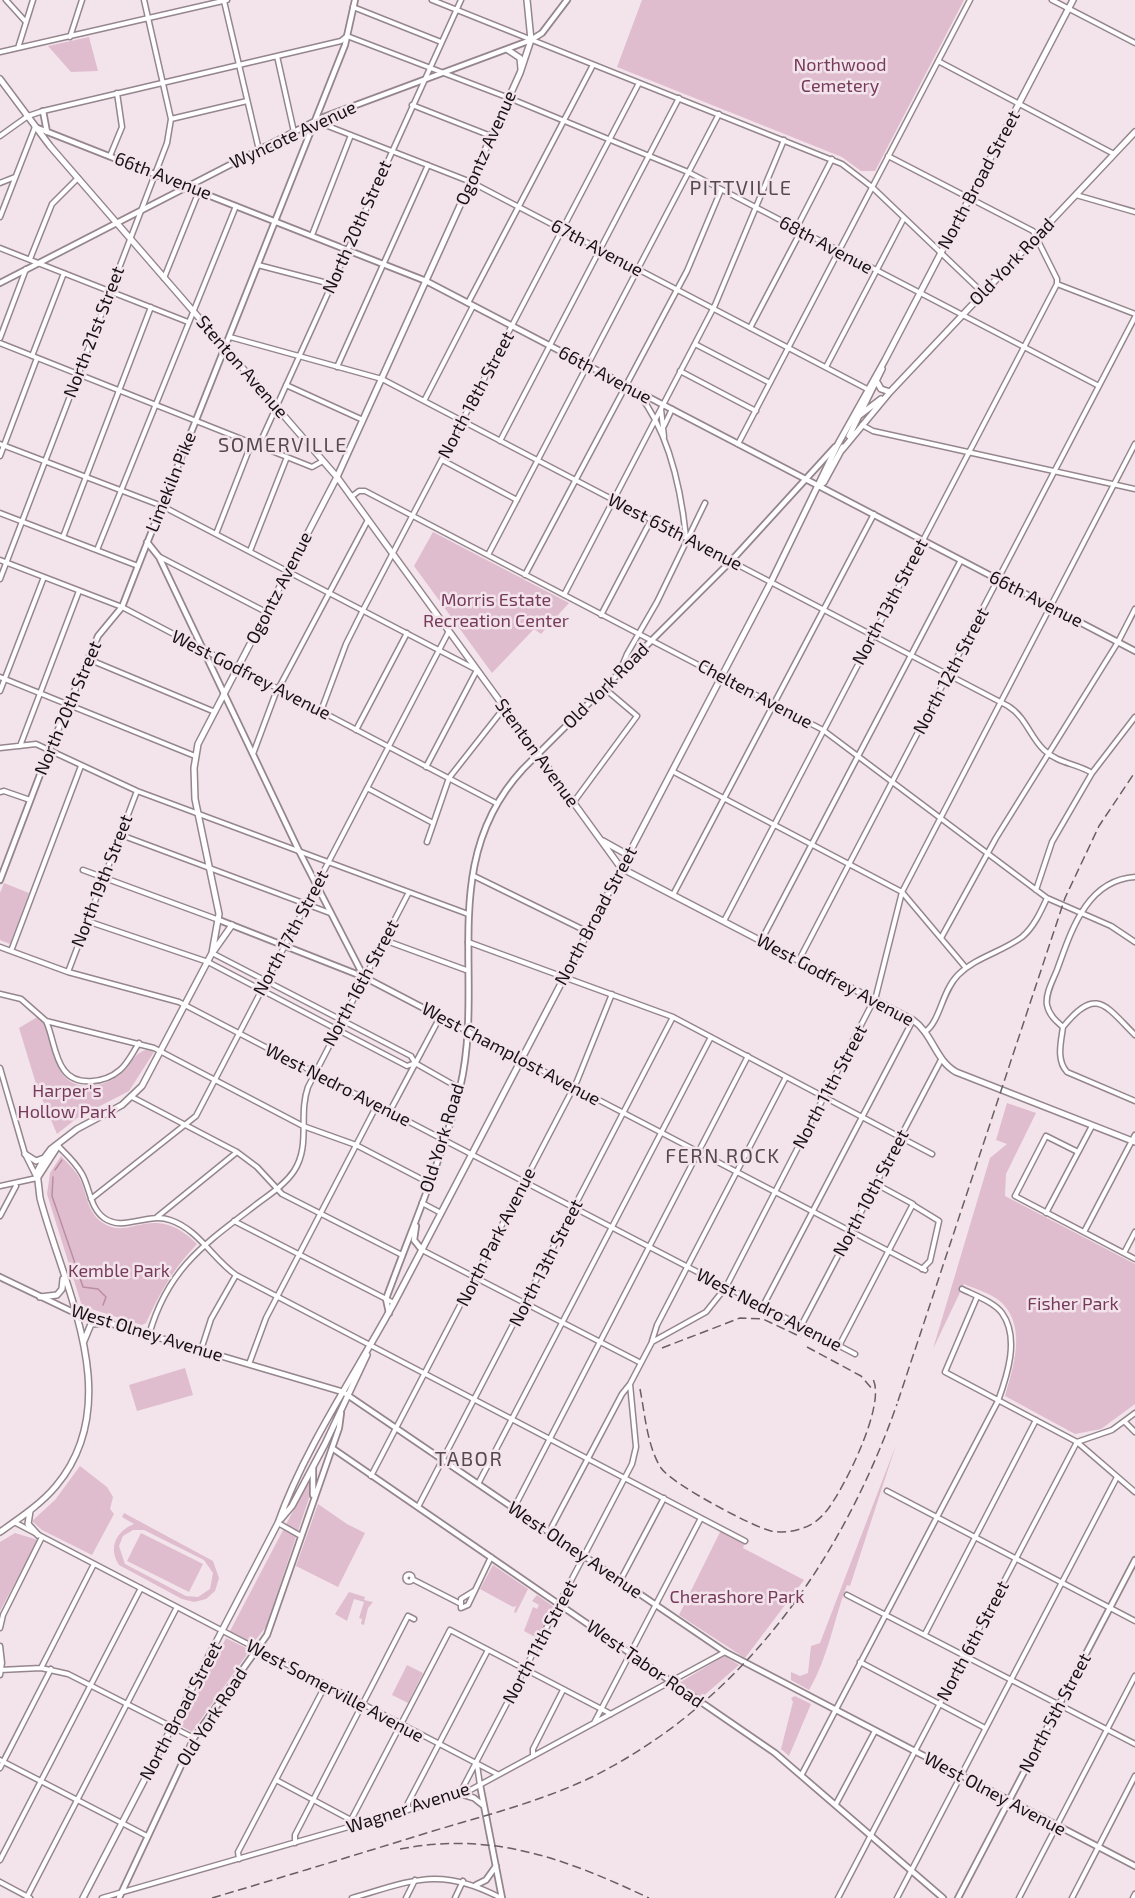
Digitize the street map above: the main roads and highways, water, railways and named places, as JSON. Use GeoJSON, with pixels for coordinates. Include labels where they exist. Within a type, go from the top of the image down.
{"type":"FeatureCollection","features":[{"type":"Feature","properties":{"kind":"main road","name":"Ogontz Avenue"},"geometry":{"type":"LineString","coordinates":[[37,1178],[58,1146],[83,1125],[112,1111],[132,1097],[149,1075],[212,953],[219,920],[193,782],[195,756],[224,693],[336,477],[521,71],[531,40],[527,0]]}},
{"type":"Feature","properties":{"kind":"main road","name":"North Broad Street"},"geometry":{"type":"LineString","coordinates":[[840,447],[859,416],[885,360],[1073,0]]}},
{"type":"Feature","properties":{"kind":"main road"},"geometry":{"type":"LineString","coordinates":[[508,50],[520,58],[521,71]]}},
{"type":"Feature","properties":{"kind":"main road","name":"Stenton Avenue"},"geometry":{"type":"LineString","coordinates":[[0,79],[3,89],[28,116],[53,150],[336,477],[621,868]]}},
{"type":"Feature","properties":{"kind":"main road","name":"Old York Road"},"geometry":{"type":"LineString","coordinates":[[840,447],[1135,132]]}},
{"type":"Feature","properties":{"kind":"main road","name":"North Broad Street"},"geometry":{"type":"LineString","coordinates":[[83,1898],[278,1523],[287,1499],[389,1313],[819,486],[825,482],[850,422],[877,382],[885,360]]}},
{"type":"Feature","properties":{"kind":"main road"},"geometry":{"type":"LineString","coordinates":[[877,382],[880,388],[890,393]]}},
{"type":"Feature","properties":{"kind":"main road","name":"Old York Road"},"geometry":{"type":"LineString","coordinates":[[850,422],[890,393]]}},
{"type":"Feature","properties":{"kind":"main road"},"geometry":{"type":"LineString","coordinates":[[596,836],[628,855]]}},
{"type":"Feature","properties":{"kind":"main road","name":"West Godfrey Avenue"},"geometry":{"type":"LineString","coordinates":[[621,868],[913,1020],[926,1031],[941,1060],[956,1072],[1092,1126],[1134,1140]]}},
{"type":"Feature","properties":{"kind":"main road"},"geometry":{"type":"LineString","coordinates":[[212,953],[232,925]]}},
{"type":"Feature","properties":{"kind":"main road","name":"Ogontz Avenue"},"geometry":{"type":"LineString","coordinates":[[37,1178],[39,1167],[45,1157],[51,1149],[58,1146]]}},
{"type":"Feature","properties":{"kind":"main road"},"geometry":{"type":"LineString","coordinates":[[25,1155],[36,1161],[45,1157]]}},
{"type":"Feature","properties":{"kind":"main road"},"geometry":{"type":"LineString","coordinates":[[0,1532],[57,1485],[70,1465],[86,1426],[90,1385],[84,1346],[43,1210],[37,1178]]}},
{"type":"Feature","properties":{"kind":"main road"},"geometry":{"type":"LineString","coordinates":[[40,1298],[57,1296],[62,1289],[63,1277]]}},
{"type":"Feature","properties":{"kind":"main road"},"geometry":{"type":"LineString","coordinates":[[84,1346],[86,1333],[91,1324],[111,1323]]}},
{"type":"Feature","properties":{"kind":"main road","name":"North Broad Street"},"geometry":{"type":"LineString","coordinates":[[278,1523],[292,1506],[341,1411],[346,1394]]}},
{"type":"Feature","properties":{"kind":"main road"},"geometry":{"type":"LineString","coordinates":[[30,1509],[28,1524],[40,1536]]}},
{"type":"Feature","properties":{"kind":"waterway"},"geometry":{"type":"LineString","coordinates":[[55,1170],[62,1160]]}},
{"type":"Feature","properties":{"kind":"waterway"},"geometry":{"type":"LineString","coordinates":[[53,1177],[52,1196],[83,1287],[98,1289],[106,1297],[103,1305]]}},
{"type":"Feature","properties":{"kind":"railway"},"geometry":{"type":"LineString","coordinates":[[898,1401],[1065,898],[1099,826],[1135,772]]}},
{"type":"Feature","properties":{"kind":"railway"},"geometry":{"type":"LineString","coordinates":[[662,1348],[740,1318],[763,1319],[801,1337]]}},
{"type":"Feature","properties":{"kind":"railway"},"geometry":{"type":"LineString","coordinates":[[807,1347],[861,1376],[873,1390]]}},
{"type":"Feature","properties":{"kind":"railway"},"geometry":{"type":"LineString","coordinates":[[640,1389],[647,1430],[661,1468],[680,1484],[713,1504],[761,1528],[783,1532],[807,1527],[820,1518],[844,1483],[869,1425],[874,1407],[873,1379]]}},
{"type":"Feature","properties":{"kind":"railway"},"geometry":{"type":"LineString","coordinates":[[212,1898],[534,1800],[592,1777],[646,1746],[696,1709],[741,1667],[781,1621],[816,1571],[848,1517],[874,1462],[897,1404]]}},
{"type":"Feature","properties":{"kind":"railway"},"geometry":{"type":"LineString","coordinates":[[400,1849],[434,1844],[498,1846],[528,1852],[588,1871],[649,1898]]}},
{"type":"Feature","properties":{"kind":"district","name":"PITTVILLE"},"geometry":{"type":"Point","coordinates":[741,188]}},
{"type":"Feature","properties":{"kind":"district","name":"SOMERVILLE"},"geometry":{"type":"Point","coordinates":[283,445]}},
{"type":"Feature","properties":{"kind":"district","name":"FERN ROCK"},"geometry":{"type":"Point","coordinates":[723,1156]}},
{"type":"Feature","properties":{"kind":"district","name":"TABOR"},"geometry":{"type":"Point","coordinates":[469,1459]}},
{"type":"Feature","properties":{"kind":"park label","name":"Northwood Cemetery"},"geometry":{"type":"Point","coordinates":[840,76]}},
{"type":"Feature","properties":{"kind":"park label","name":"Morris Estate Recreation Center"},"geometry":{"type":"Point","coordinates":[496,610]}},
{"type":"Feature","properties":{"kind":"park label","name":"Harper's Hollow Park"},"geometry":{"type":"Point","coordinates":[67,1101]}},
{"type":"Feature","properties":{"kind":"park label","name":"Kemble Park"},"geometry":{"type":"Point","coordinates":[119,1271]}},
{"type":"Feature","properties":{"kind":"park label","name":"Fisher Park"},"geometry":{"type":"Point","coordinates":[1073,1304]}},
{"type":"Feature","properties":{"kind":"park label","name":"Cherashore Park"},"geometry":{"type":"Point","coordinates":[737,1597]}}]}
